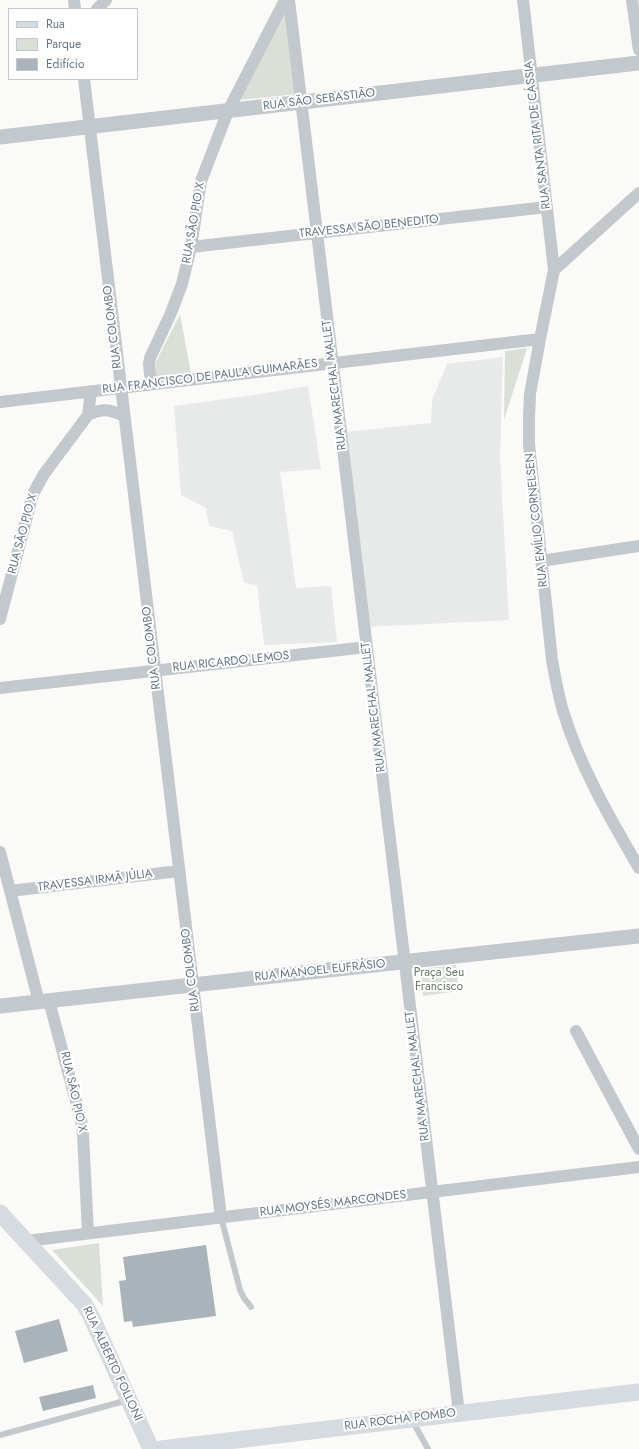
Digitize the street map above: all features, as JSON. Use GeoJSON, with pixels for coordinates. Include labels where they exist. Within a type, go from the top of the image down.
{"type":"FeatureCollection","features":[{"type":"Feature","properties":{"kind":"main road","name":"RUA ALBERTO FOLLONI"},"geometry":{"type":"LineString","coordinates":[[0,1213],[84,1304],[91,1316],[151,1449]]}},
{"type":"Feature","properties":{"kind":"main road","name":"RUA ROCHA POMBO"},"geometry":{"type":"LineString","coordinates":[[161,1449],[639,1392]]}},
{"type":"Feature","properties":{"kind":"street"},"geometry":{"type":"LineString","coordinates":[[98,8],[106,0]]}},
{"type":"Feature","properties":{"kind":"street","name":"RUA SÃO PIO X"},"geometry":{"type":"LineString","coordinates":[[151,384],[149,364],[150,358],[178,297],[182,284],[191,247],[201,180],[228,111],[285,0]]}},
{"type":"Feature","properties":{"kind":"street","name":"RUA MARECHAL MALLET"},"geometry":{"type":"LineString","coordinates":[[290,0],[459,1413]]}},
{"type":"Feature","properties":{"kind":"street","name":"RUA SANTA RITA DE CÁSSIA"},"geometry":{"type":"LineString","coordinates":[[522,0],[554,270]]}},
{"type":"Feature","properties":{"kind":"street"},"geometry":{"type":"LineString","coordinates":[[632,0],[639,50]]}},
{"type":"Feature","properties":{"kind":"street","name":"RUA SÃO SEBASTIÃO"},"geometry":{"type":"LineString","coordinates":[[0,137],[639,63]]}},
{"type":"Feature","properties":{"kind":"street","name":"RUA COLOMBO"},"geometry":{"type":"LineString","coordinates":[[84,80],[221,1217]]}},
{"type":"Feature","properties":{"kind":"street"},"geometry":{"type":"LineString","coordinates":[[554,270],[630,203],[639,193]]}},
{"type":"Feature","properties":{"kind":"street","name":"TRAVESSA SÃO BENEDITO"},"geometry":{"type":"LineString","coordinates":[[191,247],[547,207]]}},
{"type":"Feature","properties":{"kind":"street","name":"RUA EMÍLIO CORNELSEN"},"geometry":{"type":"LineString","coordinates":[[554,270],[530,394],[529,417],[529,444],[552,660],[556,686],[563,712],[576,746],[595,789],[639,868]]}},
{"type":"Feature","properties":{"kind":"street","name":"RUA FRANCISCO DE PAULA GUIMARÃES"},"geometry":{"type":"LineString","coordinates":[[0,402],[540,339]]}},
{"type":"Feature","properties":{"kind":"street","name":"RUA SÃO PIO X"},"geometry":{"type":"LineString","coordinates":[[0,619],[33,494],[44,474],[88,415],[91,391]]}},
{"type":"Feature","properties":{"kind":"street"},"geometry":{"type":"LineString","coordinates":[[88,415],[105,409],[114,411],[124,416]]}},
{"type":"Feature","properties":{"kind":"street"},"geometry":{"type":"LineString","coordinates":[[542,561],[639,546]]}},
{"type":"Feature","properties":{"kind":"street","name":"RUA RICARDO LEMOS"},"geometry":{"type":"LineString","coordinates":[[0,688],[367,647]]}},
{"type":"Feature","properties":{"kind":"street","name":"RUA SÃO PIO X"},"geometry":{"type":"LineString","coordinates":[[0,852],[10,892],[81,1120],[88,1233]]}},
{"type":"Feature","properties":{"kind":"street","name":"TRAVESSA IRMÃ JÚLIA"},"geometry":{"type":"LineString","coordinates":[[10,892],[179,871]]}},
{"type":"Feature","properties":{"kind":"street","name":"RUA MANOEL EUFRÁSIO"},"geometry":{"type":"LineString","coordinates":[[0,1006],[639,936]]}},
{"type":"Feature","properties":{"kind":"street"},"geometry":{"type":"LineString","coordinates":[[576,1031],[639,1149]]}},
{"type":"Feature","properties":{"kind":"street","name":"RUA MOYSÉS MARCONDES"},"geometry":{"type":"LineString","coordinates":[[26,1241],[639,1167]]}},
{"type":"Feature","properties":{"kind":"lane"},"geometry":{"type":"LineString","coordinates":[[221,1217],[240,1290],[251,1307]]}},
{"type":"Feature","properties":{"kind":"lane"},"geometry":{"type":"LineString","coordinates":[[0,1435],[129,1400]]}},
{"type":"Feature","properties":{"kind":"lane"},"geometry":{"type":"LineString","coordinates":[[411,1419],[428,1449]]}},
{"type":"Feature","properties":{"kind":"shaded area"},"geometry":{"type":"Polygon","coordinates":[[[503,357],[500,457],[509,620],[366,627],[345,432],[431,423],[432,400],[447,364],[503,357]]]}},
{"type":"Feature","properties":{"kind":"shaded area"},"geometry":{"type":"Polygon","coordinates":[[[308,386],[321,469],[280,472],[296,588],[331,586],[337,642],[264,645],[257,585],[244,583],[232,531],[209,526],[206,508],[181,495],[174,406],[308,386]]]}},
{"type":"Feature","properties":{"kind":"green space"},"geometry":{"type":"Polygon","coordinates":[[[286,9],[297,94],[240,100],[286,9]]]}},
{"type":"Feature","properties":{"kind":"green space"},"geometry":{"type":"Polygon","coordinates":[[[180,314],[191,373],[155,377],[156,362],[180,314]]]}},
{"type":"Feature","properties":{"kind":"green space"},"geometry":{"type":"Polygon","coordinates":[[[527,348],[504,420],[505,351],[527,348]]]}},
{"type":"Feature","properties":{"kind":"green space","name":"Praça Seu Francisco"},"geometry":{"type":"Polygon","coordinates":[[[456,965],[459,991],[423,996],[420,969],[456,965]]]}},
{"type":"Feature","properties":{"kind":"green space"},"geometry":{"type":"Polygon","coordinates":[[[99,1243],[103,1306],[52,1250],[99,1243]]]}},
{"type":"Feature","properties":{"kind":"building"},"geometry":{"type":"Polygon","coordinates":[[[206,1245],[216,1316],[133,1327],[132,1321],[124,1322],[119,1281],[126,1280],[123,1257],[206,1245]]]}},
{"type":"Feature","properties":{"kind":"building"},"geometry":{"type":"Polygon","coordinates":[[[59,1319],[68,1351],[24,1363],[15,1331],[59,1319]]]}},
{"type":"Feature","properties":{"kind":"building"},"geometry":{"type":"Polygon","coordinates":[[[93,1385],[96,1398],[43,1411],[39,1397],[93,1385]]]}}]}
